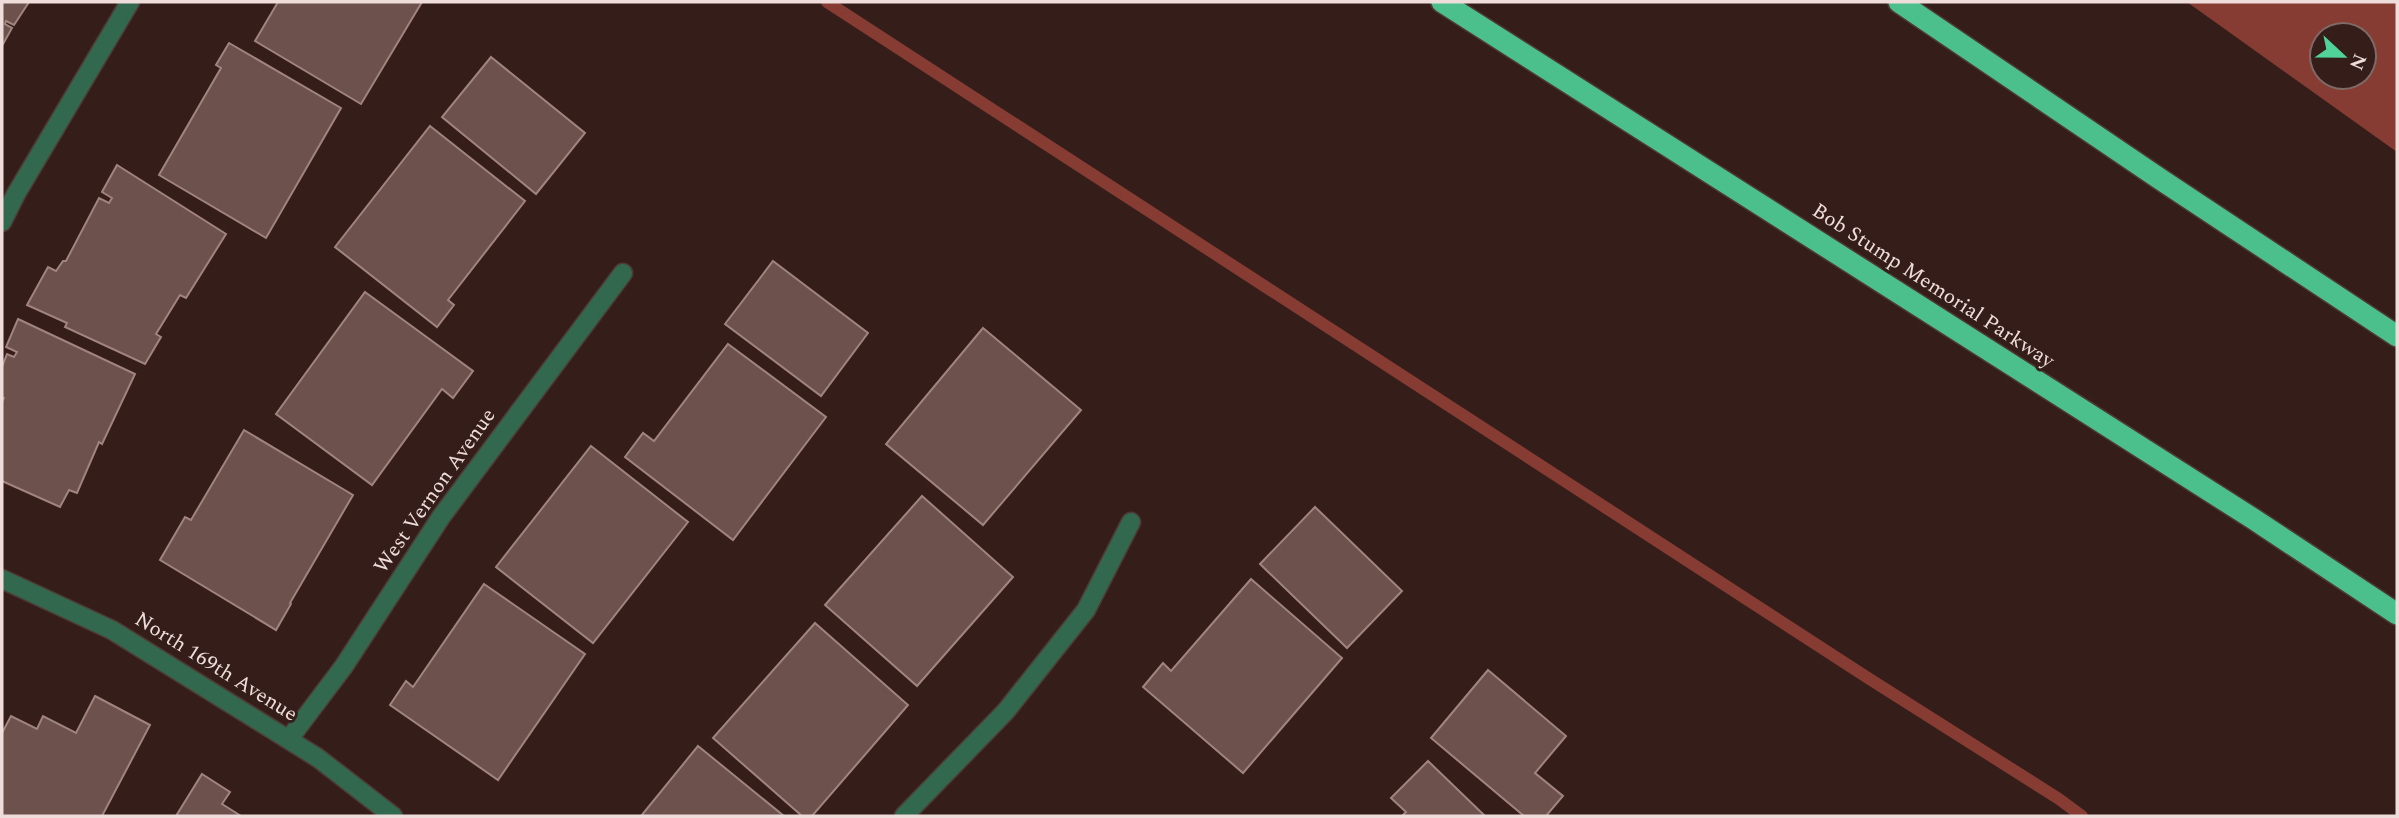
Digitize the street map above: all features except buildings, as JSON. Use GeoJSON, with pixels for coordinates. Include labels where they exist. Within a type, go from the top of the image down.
{"type":"FeatureCollection","features":[{"type":"Feature","properties":{"kind":"highway","name":"Bob Stump Memorial Parkway"},"geometry":{"type":"LineString","coordinates":[[1442,2],[2229,503],[2397,614]]}},
{"type":"Feature","properties":{"kind":"highway"},"geometry":{"type":"LineString","coordinates":[[1899,2],[2148,172],[2397,336]]}},
{"type":"Feature","properties":{"kind":"street"},"geometry":{"type":"LineString","coordinates":[[2,222],[130,2]]}},
{"type":"Feature","properties":{"kind":"street","name":"West Vernon Avenue"},"geometry":{"type":"LineString","coordinates":[[289,740],[344,666],[441,517],[623,273]]}},
{"type":"Feature","properties":{"kind":"street"},"geometry":{"type":"LineString","coordinates":[[904,816],[1006,711],[1086,610],[1131,522]]}},
{"type":"Feature","properties":{"kind":"street","name":"North 169th Avenue"},"geometry":{"type":"LineString","coordinates":[[2,579],[112,630],[318,758],[393,816]]}},
{"type":"Feature","properties":{"kind":"shaded area"},"geometry":{"type":"Polygon","coordinates":[[[2187,2],[2397,2],[2397,152],[2312,91],[2378,91],[2378,21],[2308,21],[2308,88],[2187,2]]]}},
{"type":"Feature","properties":{"kind":"waterway"},"geometry":{"type":"LineString","coordinates":[[827,2],[2082,816]]}}]}
